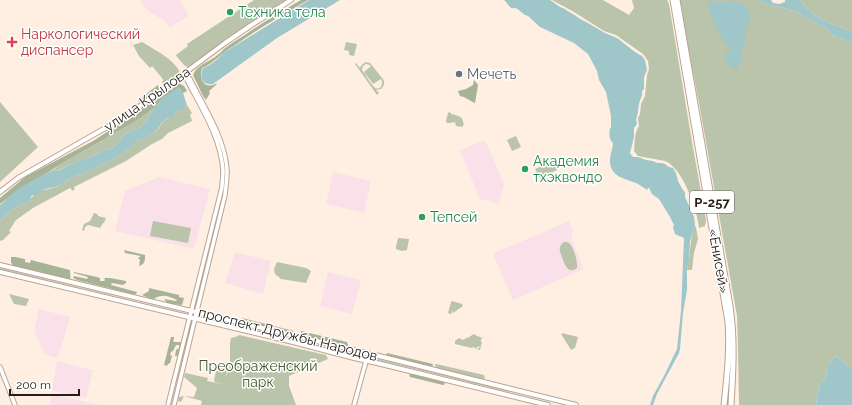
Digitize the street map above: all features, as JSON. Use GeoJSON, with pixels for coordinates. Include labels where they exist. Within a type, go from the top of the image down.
{"type":"FeatureCollection","features":[{"type":"Feature","properties":{"kind":"highway","name":"«Енисей»"},"geometry":{"type":"LineString","coordinates":[[673,0],[728,322],[729,341],[724,405]]}},
{"type":"Feature","properties":{"kind":"highway","name":"«Енисей»"},"geometry":{"type":"LineString","coordinates":[[677,0],[732,321],[733,374],[731,405]]}},
{"type":"Feature","properties":{"kind":"main road","name":"улица Крылова"},"geometry":{"type":"LineString","coordinates":[[0,192],[18,178],[128,115],[247,27],[291,0]]}},
{"type":"Feature","properties":{"kind":"main road","name":"проспект Дружбы Народов"},"geometry":{"type":"LineString","coordinates":[[0,265],[576,405]]}},
{"type":"Feature","properties":{"kind":"main road","name":"проспект Дружбы Народов"},"geometry":{"type":"LineString","coordinates":[[0,272],[548,405]]}},
{"type":"Feature","properties":{"kind":"main road"},"geometry":{"type":"LineString","coordinates":[[511,396],[513,389]]}},
{"type":"Feature","properties":{"kind":"street"},"geometry":{"type":"LineString","coordinates":[[174,405],[193,312],[222,187],[223,173],[220,150],[216,139],[185,73]]}},
{"type":"Feature","properties":{"kind":"street"},"geometry":{"type":"LineString","coordinates":[[168,405],[192,318]]}},
{"type":"Feature","properties":{"kind":"street"},"geometry":{"type":"LineString","coordinates":[[354,405],[368,354]]}},
{"type":"Feature","properties":{"kind":"street"},"geometry":{"type":"LineString","coordinates":[[0,367],[15,405]]}},
{"type":"Feature","properties":{"kind":"shaded area"},"geometry":{"type":"Polygon","coordinates":[[[140,0],[179,0],[189,16],[170,27],[166,22],[148,11],[140,0]]]}},
{"type":"Feature","properties":{"kind":"shaded area"},"geometry":{"type":"Polygon","coordinates":[[[485,140],[504,184],[499,204],[480,199],[460,151],[485,140]]]}},
{"type":"Feature","properties":{"kind":"shaded area"},"geometry":{"type":"Polygon","coordinates":[[[333,172],[371,181],[364,213],[326,204],[333,172]]]}},
{"type":"Feature","properties":{"kind":"shaded area"},"geometry":{"type":"Polygon","coordinates":[[[159,177],[210,189],[194,249],[115,231],[125,191],[159,177]]]}},
{"type":"Feature","properties":{"kind":"shaded area"},"geometry":{"type":"Polygon","coordinates":[[[569,221],[573,231],[571,238],[584,269],[513,300],[494,256],[496,252],[569,221]]]}},
{"type":"Feature","properties":{"kind":"shaded area"},"geometry":{"type":"Polygon","coordinates":[[[235,252],[271,261],[263,294],[225,283],[235,252]]]}},
{"type":"Feature","properties":{"kind":"shaded area"},"geometry":{"type":"Polygon","coordinates":[[[328,272],[361,280],[352,314],[320,306],[328,272]]]}},
{"type":"Feature","properties":{"kind":"shaded area"},"geometry":{"type":"Polygon","coordinates":[[[39,309],[70,317],[58,358],[46,355],[43,352],[34,331],[39,309]]]}},
{"type":"Feature","properties":{"kind":"shaded area"},"geometry":{"type":"Polygon","coordinates":[[[57,361],[93,370],[86,398],[52,391],[57,361]]]}},
{"type":"Feature","properties":{"kind":"shaded area"},"geometry":{"type":"Polygon","coordinates":[[[52,394],[100,405],[50,405],[52,394]]]}},
{"type":"Feature","properties":{"kind":"green space"},"geometry":{"type":"Polygon","coordinates":[[[254,0],[286,0],[190,67],[185,66],[177,57],[176,55],[188,46],[187,44],[254,0]]]}},
{"type":"Feature","properties":{"kind":"green space"},"geometry":{"type":"Polygon","coordinates":[[[301,0],[308,0],[228,49],[202,68],[201,76],[206,85],[209,86],[217,83],[209,91],[210,93],[206,100],[193,75],[197,69],[234,42],[301,0]]]}},
{"type":"Feature","properties":{"kind":"green space"},"geometry":{"type":"Polygon","coordinates":[[[552,0],[603,0],[629,15],[634,8],[632,0],[667,0],[669,4],[706,220],[705,226],[699,228],[696,211],[688,190],[683,180],[671,165],[665,161],[638,156],[634,151],[635,135],[639,126],[638,118],[641,104],[645,96],[649,69],[648,61],[643,54],[616,35],[604,31],[552,0]]]}},
{"type":"Feature","properties":{"kind":"green space"},"geometry":{"type":"Polygon","coordinates":[[[679,0],[757,0],[769,5],[796,12],[827,29],[834,36],[852,43],[852,367],[848,367],[836,356],[828,365],[828,370],[824,379],[820,383],[816,405],[739,405],[737,316],[679,0]]]}},
{"type":"Feature","properties":{"kind":"green space"},"geometry":{"type":"Polygon","coordinates":[[[800,0],[852,0],[852,32],[820,19],[808,10],[800,0]]]}},
{"type":"Feature","properties":{"kind":"green space"},"geometry":{"type":"Polygon","coordinates":[[[142,42],[164,55],[178,68],[180,73],[179,75],[165,86],[162,83],[162,78],[152,66],[150,68],[139,56],[133,45],[142,42]]]}},
{"type":"Feature","properties":{"kind":"green space"},"geometry":{"type":"Polygon","coordinates":[[[346,42],[357,44],[354,56],[349,55],[349,51],[344,50],[346,42]]]}},
{"type":"Feature","properties":{"kind":"green space"},"geometry":{"type":"Polygon","coordinates":[[[356,63],[360,68],[364,63],[370,63],[383,79],[383,86],[381,89],[376,90],[379,93],[377,95],[355,64],[356,63]],[[366,64],[363,66],[362,70],[374,87],[378,89],[381,87],[381,79],[373,84],[364,72],[371,66],[366,64]]]}},
{"type":"Feature","properties":{"kind":"green space"},"geometry":{"type":"Polygon","coordinates":[[[474,80],[478,85],[475,103],[460,96],[458,91],[473,85],[474,80]]]}},
{"type":"Feature","properties":{"kind":"green space"},"geometry":{"type":"Polygon","coordinates":[[[179,83],[184,86],[187,91],[183,93],[179,88],[163,98],[154,108],[136,121],[59,165],[17,191],[0,204],[0,198],[25,177],[93,141],[179,83]]]}},
{"type":"Feature","properties":{"kind":"green space"},"geometry":{"type":"Polygon","coordinates":[[[158,85],[160,90],[140,103],[138,100],[158,85]]]}},
{"type":"Feature","properties":{"kind":"green space"},"geometry":{"type":"Polygon","coordinates":[[[0,102],[38,147],[0,182],[0,102]]]}},
{"type":"Feature","properties":{"kind":"green space"},"geometry":{"type":"Polygon","coordinates":[[[187,105],[192,113],[190,115],[192,121],[168,133],[162,139],[126,161],[74,187],[75,189],[72,191],[71,188],[68,189],[33,208],[16,220],[9,231],[11,232],[0,241],[0,221],[11,210],[19,205],[29,202],[34,195],[40,191],[57,187],[64,183],[67,179],[82,174],[123,154],[139,140],[155,132],[164,121],[187,105]]]}},
{"type":"Feature","properties":{"kind":"green space"},"geometry":{"type":"Polygon","coordinates":[[[154,108],[141,127],[123,135],[113,148],[104,150],[57,171],[53,170],[59,165],[136,121],[154,108]]]}},
{"type":"Feature","properties":{"kind":"green space"},"geometry":{"type":"Polygon","coordinates":[[[450,112],[452,115],[462,118],[464,125],[463,127],[456,126],[455,120],[455,123],[447,123],[448,113],[450,112]]]}},
{"type":"Feature","properties":{"kind":"green space"},"geometry":{"type":"Polygon","coordinates":[[[516,136],[521,147],[512,151],[507,140],[516,136]]]}},
{"type":"Feature","properties":{"kind":"green space"},"geometry":{"type":"Polygon","coordinates":[[[553,161],[557,170],[540,178],[535,169],[553,161]]]}},
{"type":"Feature","properties":{"kind":"green space"},"geometry":{"type":"Polygon","coordinates":[[[94,213],[98,216],[106,218],[104,223],[100,228],[88,225],[85,227],[84,231],[82,230],[84,224],[90,221],[94,213]]]}},
{"type":"Feature","properties":{"kind":"green space"},"geometry":{"type":"Polygon","coordinates":[[[153,221],[191,228],[188,243],[150,236],[153,221]]]}},
{"type":"Feature","properties":{"kind":"green space"},"geometry":{"type":"Polygon","coordinates":[[[695,226],[698,239],[694,253],[692,270],[687,270],[692,237],[695,226]]]}},
{"type":"Feature","properties":{"kind":"green space"},"geometry":{"type":"Polygon","coordinates":[[[398,238],[409,239],[407,250],[402,251],[396,249],[398,238]]]}},
{"type":"Feature","properties":{"kind":"green space"},"geometry":{"type":"Polygon","coordinates":[[[564,242],[568,242],[570,244],[574,252],[577,268],[574,270],[569,270],[567,268],[560,252],[560,246],[564,242]]]}},
{"type":"Feature","properties":{"kind":"green space"},"geometry":{"type":"Polygon","coordinates":[[[124,250],[145,255],[144,263],[139,266],[140,260],[138,258],[141,256],[125,253],[124,250]]]}},
{"type":"Feature","properties":{"kind":"green space"},"geometry":{"type":"Polygon","coordinates":[[[11,257],[25,259],[25,262],[30,263],[31,260],[70,270],[70,280],[13,266],[11,257]]]}},
{"type":"Feature","properties":{"kind":"green space"},"geometry":{"type":"Polygon","coordinates":[[[277,262],[306,268],[311,271],[306,283],[281,279],[275,274],[274,269],[277,262]]]}},
{"type":"Feature","properties":{"kind":"green space"},"geometry":{"type":"Polygon","coordinates":[[[0,268],[144,303],[0,269],[0,268]]]}},
{"type":"Feature","properties":{"kind":"green space"},"geometry":{"type":"Polygon","coordinates":[[[74,272],[100,278],[100,281],[104,281],[104,278],[110,278],[126,281],[123,285],[112,283],[111,285],[137,292],[136,294],[132,294],[77,280],[73,278],[74,276],[87,279],[88,277],[74,272]]]}},
{"type":"Feature","properties":{"kind":"green space"},"geometry":{"type":"Polygon","coordinates":[[[149,288],[179,295],[179,297],[184,298],[182,305],[168,304],[164,299],[177,300],[164,296],[155,298],[154,300],[142,295],[149,291],[149,288]]]}},
{"type":"Feature","properties":{"kind":"green space"},"geometry":{"type":"Polygon","coordinates":[[[9,294],[29,299],[26,306],[14,304],[9,294]]]}},
{"type":"Feature","properties":{"kind":"green space"},"geometry":{"type":"Polygon","coordinates":[[[452,301],[462,304],[463,306],[453,313],[453,309],[452,313],[450,314],[448,313],[452,301]]]}},
{"type":"Feature","properties":{"kind":"green space"},"geometry":{"type":"Polygon","coordinates":[[[242,318],[294,331],[293,334],[241,322],[242,318]]]}},
{"type":"Feature","properties":{"kind":"green space"},"geometry":{"type":"Polygon","coordinates":[[[301,331],[347,342],[349,348],[303,336],[301,331]]]}},
{"type":"Feature","properties":{"kind":"green space"},"geometry":{"type":"Polygon","coordinates":[[[474,334],[483,338],[481,339],[482,342],[480,350],[455,344],[455,341],[459,338],[463,340],[468,337],[469,339],[469,337],[474,334]]]}},
{"type":"Feature","properties":{"kind":"green space"},"geometry":{"type":"Polygon","coordinates":[[[561,334],[578,337],[575,348],[571,350],[561,334]]]}},
{"type":"Feature","properties":{"kind":"green space","name":"Преображенский парк"},"geometry":{"type":"Polygon","coordinates":[[[239,335],[326,355],[328,359],[289,376],[289,386],[296,405],[201,405],[202,401],[184,396],[194,397],[197,388],[184,377],[185,373],[208,378],[207,381],[223,384],[215,382],[214,380],[218,363],[228,363],[226,377],[230,365],[231,338],[239,335]]]}},
{"type":"Feature","properties":{"kind":"green space"},"geometry":{"type":"Polygon","coordinates":[[[171,337],[174,337],[174,342],[183,343],[182,349],[179,350],[177,356],[175,356],[176,350],[179,348],[179,345],[176,345],[171,352],[170,355],[172,356],[170,363],[167,366],[164,365],[171,337]]]}},
{"type":"Feature","properties":{"kind":"green space"},"geometry":{"type":"Polygon","coordinates":[[[387,353],[433,364],[432,367],[386,355],[387,353]]]}},
{"type":"Feature","properties":{"kind":"green space"},"geometry":{"type":"Polygon","coordinates":[[[374,359],[509,391],[509,392],[374,359]]]}},
{"type":"Feature","properties":{"kind":"green space"},"geometry":{"type":"Polygon","coordinates":[[[436,364],[484,375],[485,378],[483,379],[436,368],[436,364]]]}},
{"type":"Feature","properties":{"kind":"green space"},"geometry":{"type":"Polygon","coordinates":[[[411,374],[444,382],[445,384],[443,385],[410,377],[409,375],[411,374]]]}},
{"type":"Feature","properties":{"kind":"green space"},"geometry":{"type":"Polygon","coordinates":[[[184,396],[181,402],[178,401],[179,397],[184,396]]]}},
{"type":"Feature","properties":{"kind":"water"},"geometry":{"type":"Polygon","coordinates":[[[309,0],[340,0],[277,38],[213,84],[206,84],[202,80],[201,75],[203,68],[214,62],[223,53],[309,0]]]}},
{"type":"Feature","properties":{"kind":"water"},"geometry":{"type":"Polygon","coordinates":[[[504,0],[550,0],[580,19],[617,38],[642,56],[645,60],[647,70],[644,77],[644,89],[642,91],[639,104],[636,119],[637,124],[634,128],[634,137],[630,153],[633,157],[662,163],[673,168],[678,181],[685,192],[685,197],[694,217],[695,226],[690,241],[687,270],[687,290],[683,313],[680,349],[653,405],[650,405],[653,396],[677,349],[681,311],[684,238],[675,234],[673,227],[674,225],[670,217],[659,199],[652,194],[649,188],[647,190],[642,186],[614,173],[610,165],[613,143],[609,134],[611,127],[611,116],[606,92],[588,54],[574,43],[540,27],[516,8],[510,7],[504,0]]]}},
{"type":"Feature","properties":{"kind":"water"},"geometry":{"type":"Polygon","coordinates":[[[757,0],[771,0],[773,3],[779,4],[785,2],[785,0],[800,0],[807,9],[820,19],[852,32],[852,43],[834,36],[827,29],[796,12],[769,5],[757,0]]]}},
{"type":"Feature","properties":{"kind":"water"},"geometry":{"type":"Polygon","coordinates":[[[737,1],[746,6],[749,13],[749,23],[746,30],[744,45],[740,54],[742,55],[741,62],[738,63],[738,69],[736,70],[727,62],[724,54],[732,49],[725,43],[716,27],[708,7],[709,2],[737,1]]]}},
{"type":"Feature","properties":{"kind":"water"},"geometry":{"type":"Polygon","coordinates":[[[179,87],[183,93],[187,105],[184,109],[175,113],[175,115],[166,119],[153,133],[139,140],[123,154],[82,174],[67,179],[64,183],[58,186],[43,190],[38,195],[32,195],[29,202],[19,205],[11,210],[0,221],[0,205],[15,191],[53,170],[58,171],[104,150],[113,148],[123,135],[141,127],[163,98],[179,87]]]}},
{"type":"Feature","properties":{"kind":"water"},"geometry":{"type":"Polygon","coordinates":[[[836,356],[848,367],[852,367],[852,405],[816,405],[820,383],[824,379],[828,370],[828,365],[836,356]]]}},
{"type":"Feature","properties":{"kind":"place","name":"Техника тела"},"geometry":{"type":"Point","coordinates":[230,12]}},
{"type":"Feature","properties":{"kind":"place","name":"Наркологический диспансер"},"geometry":{"type":"Point","coordinates":[12,42]}},
{"type":"Feature","properties":{"kind":"place","name":"Мечеть"},"geometry":{"type":"Point","coordinates":[459,74]}},
{"type":"Feature","properties":{"kind":"place","name":"Академия тхэквондо"},"geometry":{"type":"Point","coordinates":[525,169]}},
{"type":"Feature","properties":{"kind":"place","name":"Тепсей"},"geometry":{"type":"Point","coordinates":[422,217]}}]}
